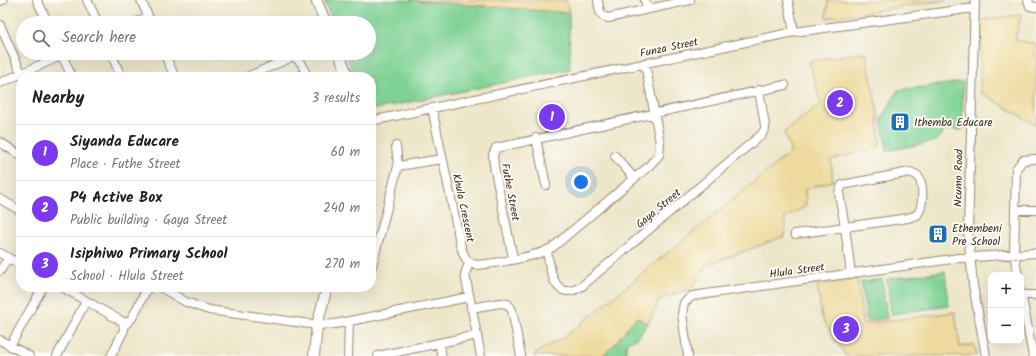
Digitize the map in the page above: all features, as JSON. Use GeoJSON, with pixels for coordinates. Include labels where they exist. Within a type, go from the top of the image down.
{"type":"FeatureCollection","features":[{"type":"Feature","properties":{"kind":"street"},"geometry":{"type":"LineString","coordinates":[[37,0],[45,16]]}},
{"type":"Feature","properties":{"kind":"street"},"geometry":{"type":"LineString","coordinates":[[87,0],[95,16]]}},
{"type":"Feature","properties":{"kind":"street"},"geometry":{"type":"LineString","coordinates":[[141,0],[148,16]]}},
{"type":"Feature","properties":{"kind":"street"},"geometry":{"type":"LineString","coordinates":[[316,0],[323,16]]}},
{"type":"Feature","properties":{"kind":"street"},"geometry":{"type":"LineString","coordinates":[[598,0],[601,13],[604,17],[690,0]]}},
{"type":"Feature","properties":{"kind":"street"},"geometry":{"type":"LineString","coordinates":[[645,0],[646,9]]}},
{"type":"Feature","properties":{"kind":"street"},"geometry":{"type":"LineString","coordinates":[[788,0],[794,32]]}},
{"type":"Feature","properties":{"kind":"street"},"geometry":{"type":"LineString","coordinates":[[1028,0],[1030,6],[1036,8]]}},
{"type":"Feature","properties":{"kind":"street","name":"Funza Street"},"geometry":{"type":"LineString","coordinates":[[376,120],[794,32],[975,4]]}},
{"type":"Feature","properties":{"kind":"street","name":"Ncumo Road"},"geometry":{"type":"LineString","coordinates":[[975,4],[969,181],[970,257],[986,356]]}},
{"type":"Feature","properties":{"kind":"street"},"geometry":{"type":"LineString","coordinates":[[0,25],[21,72]]}},
{"type":"Feature","properties":{"kind":"street"},"geometry":{"type":"LineString","coordinates":[[28,72],[52,60]]}},
{"type":"Feature","properties":{"kind":"street"},"geometry":{"type":"LineString","coordinates":[[66,60],[70,72]]}},
{"type":"Feature","properties":{"kind":"street"},"geometry":{"type":"LineString","coordinates":[[114,60],[120,72]]}},
{"type":"Feature","properties":{"kind":"street"},"geometry":{"type":"LineString","coordinates":[[167,60],[173,72]]}},
{"type":"Feature","properties":{"kind":"street"},"geometry":{"type":"LineString","coordinates":[[258,72],[285,60]]}},
{"type":"Feature","properties":{"kind":"street"},"geometry":{"type":"LineString","coordinates":[[298,60],[302,64],[305,72]]}},
{"type":"Feature","properties":{"kind":"street"},"geometry":{"type":"LineString","coordinates":[[342,60],[346,72]]}},
{"type":"Feature","properties":{"kind":"street"},"geometry":{"type":"LineString","coordinates":[[481,356],[465,274],[469,263],[483,264],[547,251],[655,160],[660,150],[645,63]]}},
{"type":"Feature","properties":{"kind":"street"},"geometry":{"type":"LineString","coordinates":[[0,83],[16,77]]}},
{"type":"Feature","properties":{"kind":"street"},"geometry":{"type":"LineString","coordinates":[[654,113],[785,85]]}},
{"type":"Feature","properties":{"kind":"street","name":"Gaya Street"},"geometry":{"type":"LineString","coordinates":[[547,251],[556,285],[560,289],[567,291],[582,286],[762,134],[765,129],[765,125],[759,90]]}},
{"type":"Feature","properties":{"kind":"street","name":"Khula Crescent"},"geometry":{"type":"LineString","coordinates":[[432,108],[461,247],[469,263]]}},
{"type":"Feature","properties":{"kind":"street","name":"Futhe Street"},"geometry":{"type":"LineString","coordinates":[[513,258],[493,155],[496,148],[654,113]]}},
{"type":"Feature","properties":{"kind":"street"},"geometry":{"type":"LineString","coordinates":[[536,138],[546,185]]}},
{"type":"Feature","properties":{"kind":"street"},"geometry":{"type":"LineString","coordinates":[[0,142],[16,153]]}},
{"type":"Feature","properties":{"kind":"street"},"geometry":{"type":"LineString","coordinates":[[376,250],[398,166],[396,146]]}},
{"type":"Feature","properties":{"kind":"street"},"geometry":{"type":"LineString","coordinates":[[615,156],[634,178]]}},
{"type":"Feature","properties":{"kind":"street"},"geometry":{"type":"LineString","coordinates":[[1017,272],[1014,254],[1016,169],[1023,160],[1034,159]]}},
{"type":"Feature","properties":{"kind":"street"},"geometry":{"type":"LineString","coordinates":[[398,166],[442,160]]}},
{"type":"Feature","properties":{"kind":"street"},"geometry":{"type":"LineString","coordinates":[[795,234],[845,227],[908,218],[917,215],[921,207],[921,185],[919,177],[914,173],[910,172],[842,185],[840,193],[845,227],[851,274]]}},
{"type":"Feature","properties":{"kind":"street"},"geometry":{"type":"LineString","coordinates":[[0,199],[16,208]]}},
{"type":"Feature","properties":{"kind":"street"},"geometry":{"type":"LineString","coordinates":[[1015,210],[1036,210]]}},
{"type":"Feature","properties":{"kind":"street"},"geometry":{"type":"LineString","coordinates":[[0,253],[16,262]]}},
{"type":"Feature","properties":{"kind":"street","name":"Hlula Street"},"geometry":{"type":"LineString","coordinates":[[688,356],[682,314],[684,303],[692,296],[970,257],[1036,253]]}},
{"type":"Feature","properties":{"kind":"street"},"geometry":{"type":"LineString","coordinates":[[0,271],[8,258]]}},
{"type":"Feature","properties":{"kind":"street"},"geometry":{"type":"LineString","coordinates":[[10,346],[40,292]]}},
{"type":"Feature","properties":{"kind":"street"},"geometry":{"type":"LineString","coordinates":[[71,292],[120,319],[125,325]]}},
{"type":"Feature","properties":{"kind":"street"},"geometry":{"type":"LineString","coordinates":[[110,356],[124,330],[125,325],[132,318],[145,292]]}},
{"type":"Feature","properties":{"kind":"street"},"geometry":{"type":"LineString","coordinates":[[169,292],[186,302],[209,310],[317,325],[349,321],[469,297]]}},
{"type":"Feature","properties":{"kind":"street"},"geometry":{"type":"LineString","coordinates":[[314,356],[317,325],[326,292]]}},
{"type":"Feature","properties":{"kind":"street"},"geometry":{"type":"LineString","coordinates":[[1024,294],[1036,295]]}},
{"type":"Feature","properties":{"kind":"street"},"geometry":{"type":"LineString","coordinates":[[56,356],[86,301]]}},
{"type":"Feature","properties":{"kind":"street"},"geometry":{"type":"LineString","coordinates":[[471,308],[500,303],[508,304],[512,310],[521,356]]}},
{"type":"Feature","properties":{"kind":"street"},"geometry":{"type":"LineString","coordinates":[[1024,305],[1033,337],[1033,356]]}},
{"type":"Feature","properties":{"kind":"street"},"geometry":{"type":"LineString","coordinates":[[348,356],[349,321]]}},
{"type":"Feature","properties":{"kind":"street"},"geometry":{"type":"LineString","coordinates":[[378,356],[477,335]]}},
{"type":"Feature","properties":{"kind":"street"},"geometry":{"type":"LineString","coordinates":[[0,340],[29,356]]}},
{"type":"Feature","properties":{"kind":"street"},"geometry":{"type":"LineString","coordinates":[[439,343],[442,356]]}},
{"type":"Feature","properties":{"kind":"green space"},"geometry":{"type":"Polygon","coordinates":[[[324,0],[411,0],[569,13],[570,69],[376,109],[376,72],[353,72],[348,60],[376,60],[376,16],[330,16],[324,0]]]}},
{"type":"Feature","properties":{"kind":"green space"},"geometry":{"type":"Polygon","coordinates":[[[963,82],[962,130],[943,130],[943,134],[936,139],[936,141],[887,151],[881,119],[898,90],[963,82]]]}},
{"type":"Feature","properties":{"kind":"green space"},"geometry":{"type":"Polygon","coordinates":[[[945,271],[949,306],[891,314],[887,279],[945,271]]]}},
{"type":"Feature","properties":{"kind":"green space"},"geometry":{"type":"Polygon","coordinates":[[[882,279],[887,318],[867,321],[861,282],[882,279]]]}},
{"type":"Feature","properties":{"kind":"green space"},"geometry":{"type":"Polygon","coordinates":[[[636,317],[648,323],[638,338],[627,342],[625,356],[602,356],[612,347],[636,317]]]}},
{"type":"Feature","properties":{"kind":"sand"},"geometry":{"type":"Polygon","coordinates":[[[411,0],[566,0],[569,13],[411,0]]]}},
{"type":"Feature","properties":{"kind":"sand"},"geometry":{"type":"Polygon","coordinates":[[[828,0],[947,0],[826,18],[828,0]]]}},
{"type":"Feature","properties":{"kind":"sand"},"geometry":{"type":"Polygon","coordinates":[[[1021,15],[1015,40],[1036,44],[1036,125],[980,92],[981,20],[1021,15]]]}},
{"type":"Feature","properties":{"kind":"sand"},"geometry":{"type":"Polygon","coordinates":[[[866,52],[878,114],[880,147],[831,160],[833,181],[805,189],[806,206],[785,218],[785,236],[707,265],[691,289],[660,299],[648,323],[636,317],[612,347],[602,356],[533,356],[566,336],[791,152],[784,132],[821,104],[809,61],[866,52]]]}},
{"type":"Feature","properties":{"kind":"sand"},"geometry":{"type":"Polygon","coordinates":[[[857,278],[863,324],[955,312],[960,347],[974,344],[977,356],[846,356],[822,318],[817,285],[857,278]]]}},
{"type":"Feature","properties":{"kind":"place","name":"P4 Active Box"},"geometry":{"type":"Point","coordinates":[840,103]}},
{"type":"Feature","properties":{"kind":"place","name":"Siyanda Educare"},"geometry":{"type":"Point","coordinates":[552,117]}},
{"type":"Feature","properties":{"kind":"place","name":"Ithemba Educare"},"geometry":{"type":"Point","coordinates":[900,122]}},
{"type":"Feature","properties":{"kind":"place","name":"Ethembeni Pre School"},"geometry":{"type":"Point","coordinates":[938,234]}},
{"type":"Feature","properties":{"kind":"place","name":"Isiphiwo Primary School"},"geometry":{"type":"Point","coordinates":[846,329]}}]}
